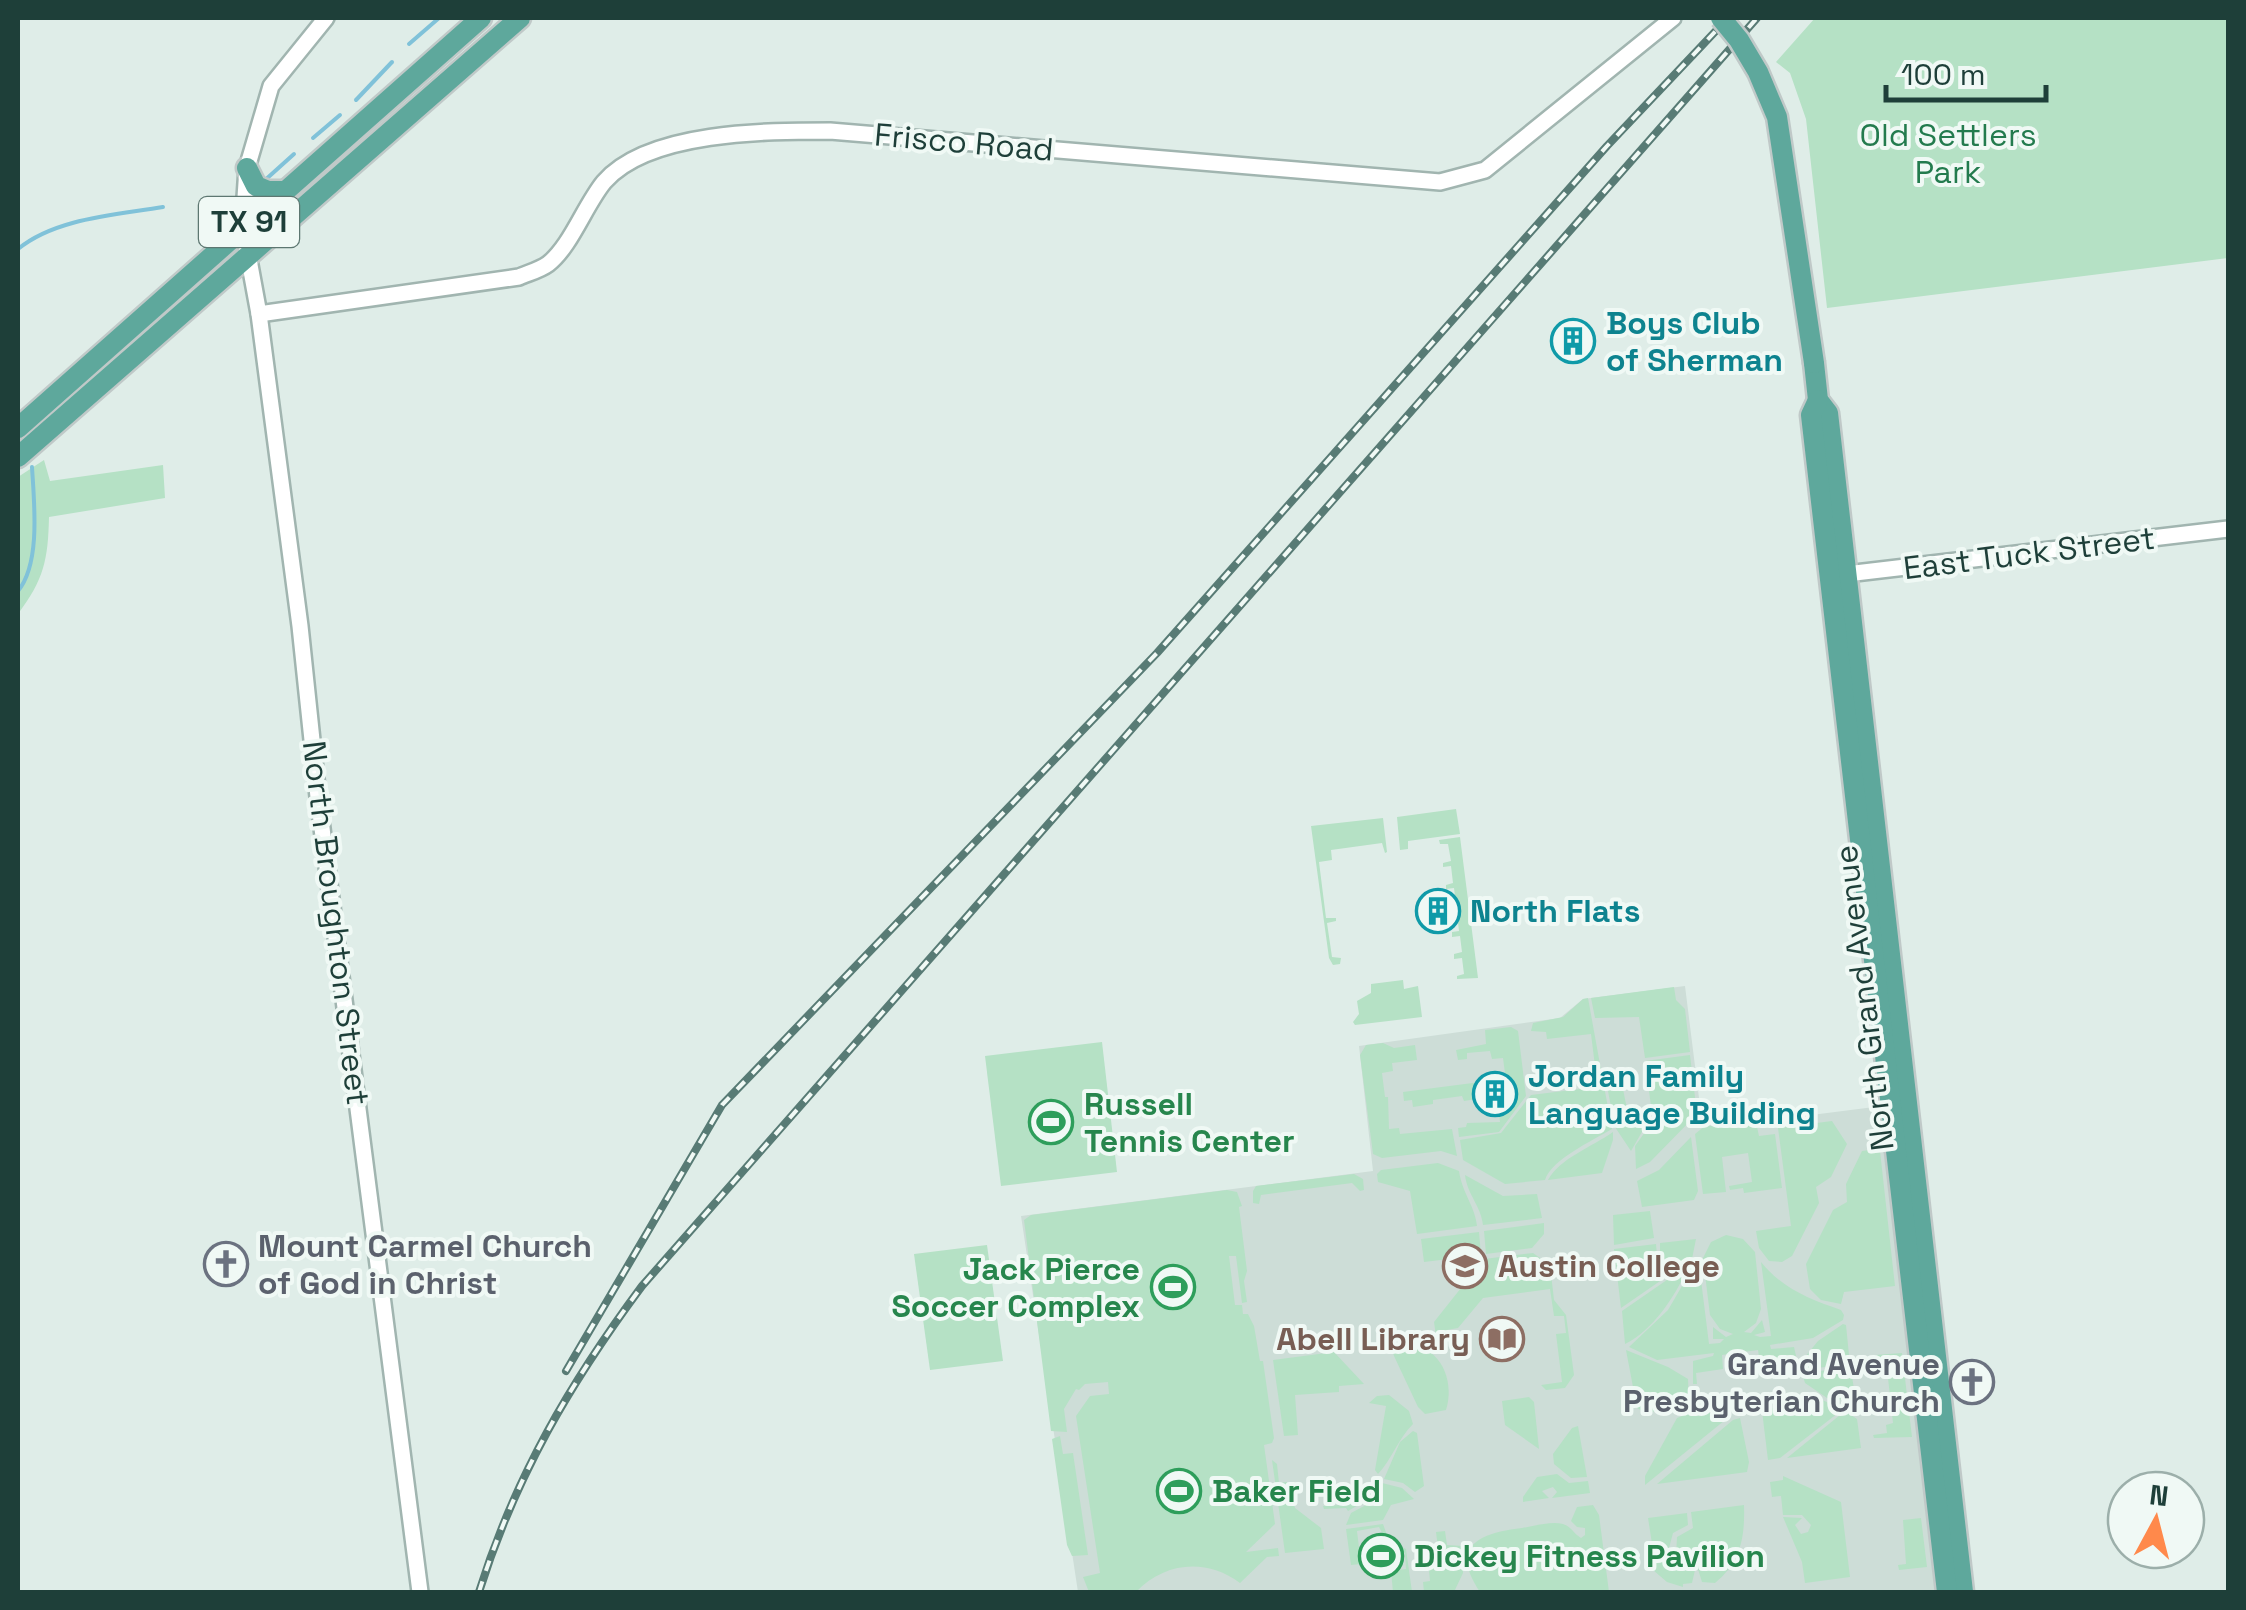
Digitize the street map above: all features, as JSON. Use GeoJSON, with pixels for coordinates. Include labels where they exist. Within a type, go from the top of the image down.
{"type":"FeatureCollection","features":[{"type":"Feature","properties":{"kind":"main road","name":"TX 91"},"geometry":{"type":"LineString","coordinates":[[18,428],[481,18]]}},
{"type":"Feature","properties":{"kind":"main road","name":"TX 91"},"geometry":{"type":"LineString","coordinates":[[18,457],[520,18]]}},
{"type":"Feature","properties":{"kind":"main road","name":"North Grand Avenue"},"geometry":{"type":"LineString","coordinates":[[1720,18],[1740,40],[1777,117],[1814,363],[1818,400],[1811,415],[1837,575],[1964,1592]]}},
{"type":"Feature","properties":{"kind":"main road"},"geometry":{"type":"LineString","coordinates":[[247,168],[256,186],[284,191]]}},
{"type":"Feature","properties":{"kind":"main road","name":"North Grand Avenue"},"geometry":{"type":"LineString","coordinates":[[1837,575],[1947,1592]]}},
{"type":"Feature","properties":{"kind":"street","name":"North Broughton Street"},"geometry":{"type":"LineString","coordinates":[[326,18],[271,86],[247,168],[243,227],[259,314],[420,1592]]}},
{"type":"Feature","properties":{"kind":"street","name":"Frisco Road"},"geometry":{"type":"LineString","coordinates":[[259,314],[520,277],[548,264],[602,184],[624,162],[655,148],[766,132],[830,130],[1440,182],[1464,178],[1485,170],[1521,144],[1673,18]]}},
{"type":"Feature","properties":{"kind":"street","name":"East Tuck Street"},"geometry":{"type":"LineString","coordinates":[[1837,575],[2228,529]]}},
{"type":"Feature","properties":{"kind":"shaded area","name":"Austin College"},"geometry":{"type":"Polygon","coordinates":[[[1685,986],[1701,1114],[1709,1125],[1882,1106],[1939,1592],[1078,1592],[1021,1216],[1373,1171],[1359,1046],[1560,1018],[1583,999],[1685,986]]]}},
{"type":"Feature","properties":{"kind":"green space","name":"Old Settlers Park"},"geometry":{"type":"Polygon","coordinates":[[[1815,18],[2228,18],[2228,258],[1827,308],[1806,119],[1790,73],[1776,62],[1815,18]]]}},
{"type":"Feature","properties":{"kind":"green space"},"geometry":{"type":"Polygon","coordinates":[[[44,460],[50,481],[163,465],[165,498],[49,517],[43,568],[18,614],[18,477],[44,460]]]}},
{"type":"Feature","properties":{"kind":"green space"},"geometry":{"type":"Polygon","coordinates":[[[1456,809],[1460,834],[1408,841],[1408,849],[1400,850],[1397,817],[1456,809]]]}},
{"type":"Feature","properties":{"kind":"green space"},"geometry":{"type":"Polygon","coordinates":[[[1383,818],[1387,852],[1382,843],[1331,850],[1332,860],[1319,862],[1326,918],[1336,918],[1327,923],[1332,957],[1341,958],[1340,964],[1333,965],[1311,826],[1383,818]]]}},
{"type":"Feature","properties":{"kind":"green space"},"geometry":{"type":"Polygon","coordinates":[[[1460,837],[1478,978],[1457,979],[1464,974],[1462,958],[1454,959],[1454,954],[1462,952],[1460,936],[1452,937],[1452,932],[1459,931],[1457,914],[1449,914],[1448,907],[1456,905],[1454,888],[1446,889],[1446,885],[1453,883],[1451,866],[1443,867],[1443,863],[1451,861],[1448,844],[1440,844],[1439,840],[1460,837]]]}},
{"type":"Feature","properties":{"kind":"green space"},"geometry":{"type":"Polygon","coordinates":[[[1403,980],[1404,989],[1418,986],[1422,1017],[1355,1025],[1359,1014],[1357,1001],[1371,993],[1371,984],[1403,980]]]}},
{"type":"Feature","properties":{"kind":"green space"},"geometry":{"type":"Polygon","coordinates":[[[1674,987],[1676,1000],[1685,1009],[1690,1052],[1645,1058],[1639,1017],[1595,1018],[1591,998],[1674,987]]]}},
{"type":"Feature","properties":{"kind":"green space"},"geometry":{"type":"Polygon","coordinates":[[[1588,998],[1603,1081],[1597,1082],[1591,1034],[1547,1039],[1546,1032],[1531,1031],[1533,1023],[1563,1017],[1588,998]]]}},
{"type":"Feature","properties":{"kind":"green space"},"geometry":{"type":"Polygon","coordinates":[[[1511,1027],[1518,1031],[1526,1096],[1499,1132],[1459,1137],[1458,1128],[1466,1127],[1467,1123],[1500,1122],[1499,1114],[1510,1112],[1503,1058],[1492,1059],[1490,1051],[1467,1053],[1467,1059],[1458,1060],[1456,1050],[1486,1044],[1485,1030],[1511,1027]]]}},
{"type":"Feature","properties":{"kind":"green space","name":"Russell Tennis Center"},"geometry":{"type":"Polygon","coordinates":[[[1102,1042],[1117,1172],[1001,1186],[985,1056],[1102,1042]]]}},
{"type":"Feature","properties":{"kind":"green space"},"geometry":{"type":"Polygon","coordinates":[[[1383,1043],[1394,1048],[1415,1045],[1417,1060],[1392,1063],[1393,1071],[1382,1073],[1389,1129],[1399,1128],[1400,1134],[1452,1129],[1457,1156],[1441,1151],[1382,1158],[1373,1154],[1360,1055],[1366,1045],[1383,1043]]]}},
{"type":"Feature","properties":{"kind":"green space"},"geometry":{"type":"Polygon","coordinates":[[[1690,1055],[1697,1114],[1650,1162],[1636,1169],[1635,1146],[1653,1121],[1645,1061],[1690,1055]]]}},
{"type":"Feature","properties":{"kind":"green space"},"geometry":{"type":"Polygon","coordinates":[[[1488,1081],[1489,1091],[1483,1092],[1483,1098],[1464,1101],[1462,1096],[1413,1107],[1412,1100],[1404,1101],[1403,1092],[1488,1081]]]}},
{"type":"Feature","properties":{"kind":"green space"},"geometry":{"type":"Polygon","coordinates":[[[1622,1084],[1630,1124],[1643,1123],[1631,1151],[1615,1127],[1607,1086],[1622,1084]]]}},
{"type":"Feature","properties":{"kind":"green space"},"geometry":{"type":"Polygon","coordinates":[[[1604,1086],[1612,1129],[1564,1158],[1545,1180],[1505,1184],[1463,1160],[1460,1140],[1501,1133],[1531,1095],[1604,1086]]]}},
{"type":"Feature","properties":{"kind":"green space"},"geometry":{"type":"Polygon","coordinates":[[[1832,1121],[1847,1144],[1831,1177],[1816,1187],[1819,1203],[1792,1256],[1782,1262],[1769,1261],[1759,1248],[1756,1231],[1791,1226],[1778,1128],[1832,1121]]]}},
{"type":"Feature","properties":{"kind":"green space"},"geometry":{"type":"Polygon","coordinates":[[[1756,1122],[1759,1136],[1775,1134],[1782,1188],[1744,1193],[1743,1188],[1730,1190],[1729,1186],[1752,1182],[1748,1153],[1722,1157],[1726,1192],[1703,1194],[1695,1134],[1706,1125],[1756,1122]]]}},
{"type":"Feature","properties":{"kind":"green space"},"geometry":{"type":"Polygon","coordinates":[[[1613,1132],[1602,1173],[1548,1180],[1568,1159],[1613,1132]]]}},
{"type":"Feature","properties":{"kind":"green space"},"geometry":{"type":"Polygon","coordinates":[[[1691,1137],[1698,1191],[1694,1200],[1642,1207],[1637,1181],[1659,1170],[1691,1137]]]}},
{"type":"Feature","properties":{"kind":"green space"},"geometry":{"type":"Polygon","coordinates":[[[1862,1151],[1880,1151],[1895,1286],[1844,1292],[1841,1304],[1821,1300],[1810,1289],[1806,1264],[1833,1210],[1847,1202],[1846,1184],[1862,1151]]]}},
{"type":"Feature","properties":{"kind":"green space"},"geometry":{"type":"Polygon","coordinates":[[[1438,1163],[1459,1171],[1477,1226],[1417,1234],[1410,1191],[1378,1182],[1381,1170],[1438,1163]]]}},
{"type":"Feature","properties":{"kind":"green space"},"geometry":{"type":"Polygon","coordinates":[[[1354,1174],[1363,1179],[1364,1190],[1352,1183],[1261,1195],[1259,1204],[1253,1203],[1256,1186],[1354,1174]]]}},
{"type":"Feature","properties":{"kind":"green space"},"geometry":{"type":"Polygon","coordinates":[[[1465,1175],[1503,1196],[1537,1194],[1542,1218],[1483,1225],[1465,1175]]]}},
{"type":"Feature","properties":{"kind":"green space"},"geometry":{"type":"Polygon","coordinates":[[[1227,1190],[1237,1192],[1242,1206],[1239,1207],[1247,1271],[1247,1302],[1242,1303],[1236,1256],[1229,1256],[1235,1305],[1242,1305],[1243,1314],[1248,1314],[1254,1326],[1274,1438],[1264,1445],[1275,1524],[1246,1552],[1278,1548],[1279,1556],[1267,1557],[1240,1583],[1213,1570],[1186,1567],[1160,1574],[1136,1592],[1089,1592],[1083,1577],[1100,1573],[1076,1416],[1090,1396],[1109,1394],[1108,1382],[1076,1389],[1064,1409],[1067,1432],[1051,1431],[1024,1220],[1031,1215],[1227,1190]]]}},
{"type":"Feature","properties":{"kind":"green space"},"geometry":{"type":"Polygon","coordinates":[[[1650,1211],[1654,1238],[1614,1245],[1613,1215],[1650,1211]]]}},
{"type":"Feature","properties":{"kind":"green space"},"geometry":{"type":"Polygon","coordinates":[[[1544,1223],[1544,1234],[1532,1248],[1486,1254],[1484,1231],[1544,1223]]]}},
{"type":"Feature","properties":{"kind":"green space"},"geometry":{"type":"Polygon","coordinates":[[[1479,1232],[1481,1255],[1424,1262],[1421,1239],[1479,1232]]]}},
{"type":"Feature","properties":{"kind":"green space"},"geometry":{"type":"Polygon","coordinates":[[[1726,1235],[1743,1239],[1755,1252],[1761,1309],[1756,1323],[1744,1332],[1751,1333],[1762,1320],[1765,1332],[1754,1335],[1771,1336],[1761,1262],[1797,1292],[1841,1310],[1843,1320],[1813,1338],[1770,1345],[1771,1349],[1794,1347],[1799,1369],[1793,1370],[1791,1360],[1760,1364],[1758,1350],[1722,1355],[1723,1369],[1696,1373],[1697,1384],[1693,1384],[1693,1361],[1714,1353],[1657,1360],[1629,1347],[1668,1310],[1696,1262],[1709,1344],[1724,1339],[1713,1339],[1713,1327],[1726,1337],[1733,1334],[1720,1329],[1710,1315],[1703,1258],[1711,1242],[1726,1235]]]}},
{"type":"Feature","properties":{"kind":"green space"},"geometry":{"type":"Polygon","coordinates":[[[1696,1239],[1692,1259],[1621,1308],[1614,1249],[1656,1244],[1657,1256],[1652,1261],[1662,1264],[1667,1260],[1660,1257],[1660,1243],[1696,1239]]]}},
{"type":"Feature","properties":{"kind":"green space"},"geometry":{"type":"Polygon","coordinates":[[[987,1245],[1003,1361],[930,1370],[914,1254],[987,1245]]]}},
{"type":"Feature","properties":{"kind":"green space"},"geometry":{"type":"Polygon","coordinates":[[[1533,1253],[1550,1265],[1554,1300],[1566,1315],[1574,1375],[1565,1388],[1546,1390],[1541,1385],[1562,1382],[1556,1334],[1566,1333],[1564,1316],[1554,1316],[1550,1289],[1483,1298],[1458,1328],[1436,1336],[1434,1322],[1484,1259],[1533,1253]]]}},
{"type":"Feature","properties":{"kind":"green space"},"geometry":{"type":"Polygon","coordinates":[[[1690,1264],[1664,1310],[1625,1344],[1622,1311],[1690,1264]]]}},
{"type":"Feature","properties":{"kind":"green space"},"geometry":{"type":"Polygon","coordinates":[[[1843,1324],[1849,1355],[1825,1367],[1802,1370],[1801,1362],[1818,1341],[1843,1324]]]}},
{"type":"Feature","properties":{"kind":"green space"},"geometry":{"type":"Polygon","coordinates":[[[1417,1346],[1434,1355],[1445,1371],[1449,1390],[1446,1410],[1425,1414],[1418,1407],[1392,1350],[1417,1346]]]}},
{"type":"Feature","properties":{"kind":"green space"},"geometry":{"type":"Polygon","coordinates":[[[1626,1350],[1688,1379],[1689,1404],[1646,1413],[1637,1408],[1626,1350]]]}},
{"type":"Feature","properties":{"kind":"green space"},"geometry":{"type":"Polygon","coordinates":[[[1334,1352],[1364,1384],[1339,1386],[1339,1392],[1295,1395],[1298,1435],[1284,1436],[1273,1360],[1334,1352]]]}},
{"type":"Feature","properties":{"kind":"green space"},"geometry":{"type":"Polygon","coordinates":[[[1902,1353],[1912,1437],[1874,1438],[1873,1435],[1887,1433],[1886,1425],[1893,1423],[1887,1369],[1876,1370],[1875,1355],[1902,1353]]]}},
{"type":"Feature","properties":{"kind":"green space"},"geometry":{"type":"Polygon","coordinates":[[[1849,1358],[1855,1395],[1852,1398],[1830,1400],[1805,1383],[1802,1373],[1828,1370],[1849,1358]]]}},
{"type":"Feature","properties":{"kind":"green space"},"geometry":{"type":"Polygon","coordinates":[[[1389,1395],[1409,1411],[1413,1424],[1378,1474],[1375,1470],[1386,1406],[1369,1403],[1377,1396],[1389,1395]]]}},
{"type":"Feature","properties":{"kind":"green space"},"geometry":{"type":"Polygon","coordinates":[[[1815,1396],[1842,1410],[1780,1458],[1768,1460],[1762,1411],[1815,1396]]]}},
{"type":"Feature","properties":{"kind":"green space"},"geometry":{"type":"Polygon","coordinates":[[[1529,1397],[1534,1402],[1539,1449],[1505,1425],[1502,1401],[1529,1397]]]}},
{"type":"Feature","properties":{"kind":"green space"},"geometry":{"type":"Polygon","coordinates":[[[1694,1411],[1730,1416],[1645,1485],[1645,1476],[1677,1418],[1694,1411]]]}},
{"type":"Feature","properties":{"kind":"green space"},"geometry":{"type":"Polygon","coordinates":[[[1845,1411],[1857,1419],[1861,1448],[1787,1458],[1845,1411]]]}},
{"type":"Feature","properties":{"kind":"green space"},"geometry":{"type":"Polygon","coordinates":[[[1740,1418],[1749,1462],[1747,1472],[1657,1484],[1733,1420],[1740,1418]]]}},
{"type":"Feature","properties":{"kind":"green space"},"geometry":{"type":"Polygon","coordinates":[[[1578,1426],[1587,1477],[1571,1478],[1554,1464],[1553,1454],[1572,1428],[1578,1426]]]}},
{"type":"Feature","properties":{"kind":"green space"},"geometry":{"type":"Polygon","coordinates":[[[1413,1431],[1417,1433],[1424,1486],[1415,1492],[1403,1483],[1384,1479],[1400,1442],[1413,1431]]]}},
{"type":"Feature","properties":{"kind":"green space"},"geometry":{"type":"Polygon","coordinates":[[[1060,1436],[1063,1454],[1073,1453],[1088,1555],[1072,1556],[1067,1545],[1052,1439],[1060,1436]]]}},
{"type":"Feature","properties":{"kind":"green space"},"geometry":{"type":"Polygon","coordinates":[[[1272,1460],[1277,1464],[1279,1483],[1287,1482],[1295,1508],[1321,1528],[1324,1549],[1285,1553],[1272,1460]]]}},
{"type":"Feature","properties":{"kind":"green space"},"geometry":{"type":"Polygon","coordinates":[[[1557,1474],[1569,1483],[1588,1481],[1590,1493],[1552,1498],[1557,1492],[1553,1487],[1542,1491],[1549,1498],[1523,1502],[1537,1477],[1557,1474]]]}},
{"type":"Feature","properties":{"kind":"green space"},"geometry":{"type":"Polygon","coordinates":[[[1783,1476],[1841,1502],[1850,1577],[1805,1583],[1802,1562],[1783,1517],[1802,1518],[1795,1525],[1801,1534],[1808,1532],[1811,1525],[1802,1515],[1783,1515],[1781,1496],[1772,1497],[1770,1482],[1783,1480],[1783,1476]]]}},
{"type":"Feature","properties":{"kind":"green space"},"geometry":{"type":"Polygon","coordinates":[[[1375,1482],[1374,1495],[1382,1483],[1402,1488],[1414,1499],[1391,1505],[1383,1520],[1346,1525],[1351,1513],[1374,1496],[1348,1511],[1324,1509],[1323,1506],[1357,1504],[1375,1482]]]}},
{"type":"Feature","properties":{"kind":"green space"},"geometry":{"type":"Polygon","coordinates":[[[1593,1505],[1599,1515],[1609,1592],[1480,1592],[1467,1563],[1468,1553],[1482,1538],[1553,1523],[1566,1525],[1581,1538],[1585,1528],[1571,1521],[1577,1507],[1593,1505]]]}},
{"type":"Feature","properties":{"kind":"green space"},"geometry":{"type":"Polygon","coordinates":[[[1744,1505],[1744,1528],[1736,1558],[1715,1583],[1702,1582],[1697,1566],[1685,1565],[1676,1556],[1677,1537],[1693,1528],[1691,1512],[1744,1505]]]}},
{"type":"Feature","properties":{"kind":"green space"},"geometry":{"type":"Polygon","coordinates":[[[1687,1513],[1688,1525],[1673,1533],[1669,1548],[1665,1549],[1680,1567],[1695,1570],[1692,1583],[1683,1587],[1667,1582],[1653,1570],[1653,1554],[1658,1552],[1653,1550],[1648,1518],[1687,1513]]]}},
{"type":"Feature","properties":{"kind":"green space"},"geometry":{"type":"Polygon","coordinates":[[[1921,1518],[1927,1567],[1899,1570],[1898,1565],[1906,1564],[1903,1520],[1921,1518]]]}},
{"type":"Feature","properties":{"kind":"green space"},"geometry":{"type":"Polygon","coordinates":[[[1383,1524],[1389,1541],[1406,1549],[1412,1592],[1393,1592],[1391,1571],[1406,1569],[1405,1553],[1388,1544],[1379,1527],[1357,1531],[1361,1564],[1351,1565],[1346,1529],[1383,1524]]]}},
{"type":"Feature","properties":{"kind":"green space"},"geometry":{"type":"Polygon","coordinates":[[[1445,1531],[1447,1545],[1463,1546],[1463,1573],[1454,1592],[1424,1592],[1423,1582],[1430,1581],[1427,1549],[1438,1548],[1436,1532],[1445,1531]]]}},
{"type":"Feature","properties":{"kind":"waterway"},"geometry":{"type":"LineString","coordinates":[[409,44],[439,18]]}},
{"type":"Feature","properties":{"kind":"waterway"},"geometry":{"type":"LineString","coordinates":[[356,100],[392,62]]}},
{"type":"Feature","properties":{"kind":"waterway"},"geometry":{"type":"LineString","coordinates":[[313,138],[340,115]]}},
{"type":"Feature","properties":{"kind":"waterway"},"geometry":{"type":"LineString","coordinates":[[264,181],[294,154]]}},
{"type":"Feature","properties":{"kind":"waterway"},"geometry":{"type":"LineString","coordinates":[[18,249],[68,224],[163,207]]}},
{"type":"Feature","properties":{"kind":"waterway"},"geometry":{"type":"LineString","coordinates":[[18,591],[33,549],[32,467]]}},
{"type":"Feature","properties":{"kind":"railway"},"geometry":{"type":"LineString","coordinates":[[566,1371],[722,1105],[1157,653],[1607,146],[1728,18]]}},
{"type":"Feature","properties":{"kind":"railway"},"geometry":{"type":"LineString","coordinates":[[479,1592],[510,1509],[547,1432],[642,1286],[1757,18]]}},
{"type":"Feature","properties":{"kind":"place","name":"Boys Club of Sherman"},"geometry":{"type":"Point","coordinates":[1573,341]}},
{"type":"Feature","properties":{"kind":"place","name":"North Flats"},"geometry":{"type":"Point","coordinates":[1438,911]}},
{"type":"Feature","properties":{"kind":"place","name":"Jordan Family Language Building"},"geometry":{"type":"Point","coordinates":[1495,1094]}},
{"type":"Feature","properties":{"kind":"place","name":"Russell Tennis Center"},"geometry":{"type":"Point","coordinates":[1051,1122]}},
{"type":"Feature","properties":{"kind":"place","name":"Mount Carmel Church of God in Christ"},"geometry":{"type":"Point","coordinates":[226,1264]}},
{"type":"Feature","properties":{"kind":"place","name":"Austin College"},"geometry":{"type":"Point","coordinates":[1465,1266]}},
{"type":"Feature","properties":{"kind":"place","name":"Jack Pierce Soccer Complex"},"geometry":{"type":"Point","coordinates":[1173,1287]}},
{"type":"Feature","properties":{"kind":"place","name":"Abell Library"},"geometry":{"type":"Point","coordinates":[1502,1339]}},
{"type":"Feature","properties":{"kind":"place","name":"Grand Avenue Presbyterian Church"},"geometry":{"type":"Point","coordinates":[1972,1382]}},
{"type":"Feature","properties":{"kind":"place","name":"Baker Field"},"geometry":{"type":"Point","coordinates":[1179,1491]}},
{"type":"Feature","properties":{"kind":"place","name":"Dickey Fitness Pavilion"},"geometry":{"type":"Point","coordinates":[1381,1556]}}]}
